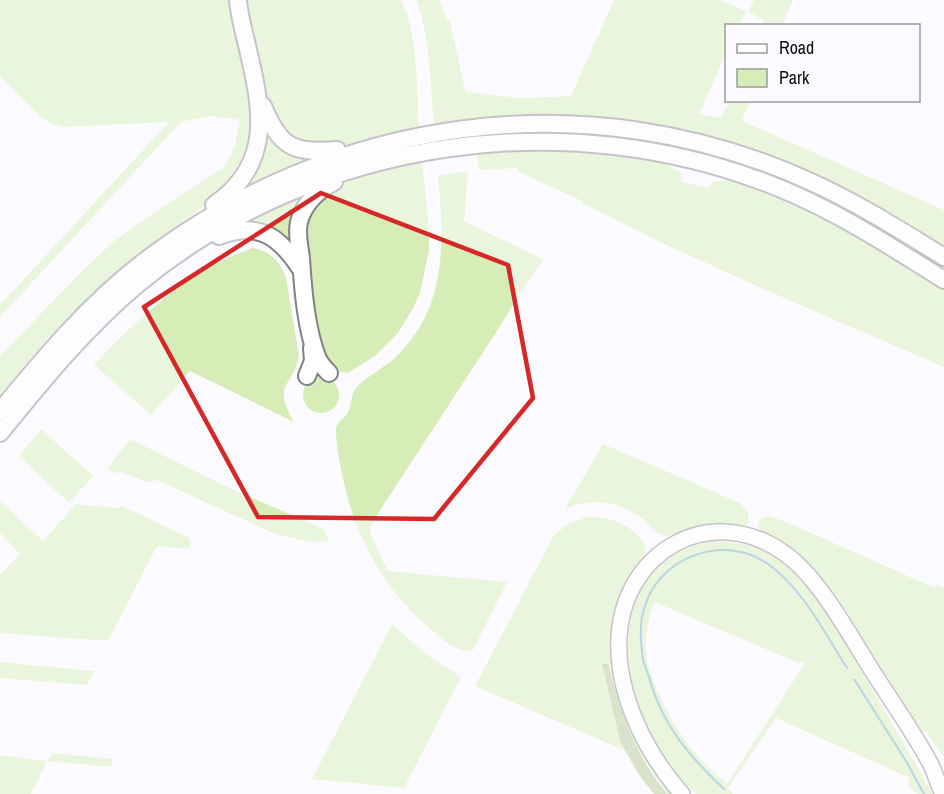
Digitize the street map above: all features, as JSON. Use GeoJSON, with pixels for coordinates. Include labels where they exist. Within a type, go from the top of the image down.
{"type":"FeatureCollection","features":[{"type":"Feature","properties":{"kind":"highway"},"geometry":{"type":"LineString","coordinates":[[142,264],[163,240],[231,192],[246,173],[252,160],[260,133],[258,94],[238,0]]}},
{"type":"Feature","properties":{"kind":"highway"},"geometry":{"type":"LineString","coordinates":[[258,94],[276,134],[293,147],[319,152],[369,156]]}},
{"type":"Feature","properties":{"kind":"highway"},"geometry":{"type":"LineString","coordinates":[[0,434],[71,348],[102,317],[139,283],[189,247],[248,211],[340,172],[369,156],[457,129],[494,125],[566,123],[632,130],[717,147],[808,180],[860,207],[944,257]]}},
{"type":"Feature","properties":{"kind":"highway"},"geometry":{"type":"LineString","coordinates":[[0,411],[67,332],[101,298],[142,264],[199,224],[250,195],[314,165],[369,156],[405,154],[454,147],[538,142],[617,146],[668,154],[754,179],[835,213],[944,280]]}},
{"type":"Feature","properties":{"kind":"highway"},"geometry":{"type":"LineString","coordinates":[[329,373],[318,360],[312,341],[300,269],[299,224],[308,203],[317,193],[369,156]]}},
{"type":"Feature","properties":{"kind":"highway"},"geometry":{"type":"LineString","coordinates":[[189,247],[229,232],[256,231],[275,238],[284,245],[300,269]]}},
{"type":"Feature","properties":{"kind":"highway"},"geometry":{"type":"LineString","coordinates":[[307,376],[312,361],[312,341]]}},
{"type":"Feature","properties":{"kind":"main road"},"geometry":{"type":"LineString","coordinates":[[682,794],[655,759],[636,719],[623,678],[619,639],[624,608],[638,576],[662,550],[704,533],[731,532],[760,538],[798,563],[811,578],[930,763],[943,794]]}},
{"type":"Feature","properties":{"kind":"main road"},"geometry":{"type":"LineString","coordinates":[[930,763],[944,776]]}},
{"type":"Feature","properties":{"kind":"highlighted area"},"geometry":{"type":"Polygon","coordinates":[[[321,193],[508,265],[533,398],[434,519],[258,517],[144,307],[321,193]]]}},
{"type":"Feature","properties":{"kind":"green space"},"geometry":{"type":"Polygon","coordinates":[[[0,0],[232,0],[256,115],[245,165],[210,202],[159,238],[95,290],[47,339],[0,395],[0,356],[113,242],[224,167],[235,146],[240,120],[208,116],[181,122],[0,317],[0,305],[169,122],[65,127],[50,123],[39,116],[0,76],[0,0]]]}},
{"type":"Feature","properties":{"kind":"green space"},"geometry":{"type":"Polygon","coordinates":[[[244,0],[401,0],[414,46],[419,127],[341,146],[292,141],[267,106],[244,0]]]}},
{"type":"Feature","properties":{"kind":"green space"},"geometry":{"type":"Polygon","coordinates":[[[417,0],[439,0],[447,21],[450,21],[465,90],[520,98],[571,96],[614,0],[720,0],[746,11],[740,24],[725,24],[725,55],[699,114],[721,118],[729,102],[750,102],[742,121],[944,210],[944,249],[817,177],[772,157],[726,141],[678,129],[581,117],[483,119],[434,124],[427,46],[417,0]]]}},
{"type":"Feature","properties":{"kind":"green space"},"geometry":{"type":"Polygon","coordinates":[[[754,0],[793,0],[782,24],[763,24],[764,20],[748,12],[754,0]]]}},
{"type":"Feature","properties":{"kind":"green space"},"geometry":{"type":"Polygon","coordinates":[[[266,125],[312,157],[239,190],[266,125]]]}},
{"type":"Feature","properties":{"kind":"green space"},"geometry":{"type":"Polygon","coordinates":[[[526,149],[629,155],[663,162],[682,173],[682,182],[709,188],[713,181],[735,180],[833,222],[944,289],[944,367],[671,247],[582,201],[519,172],[518,168],[479,170],[476,153],[526,149]]]}},
{"type":"Feature","properties":{"kind":"green space"},"geometry":{"type":"Polygon","coordinates":[[[422,161],[429,250],[420,293],[398,333],[375,356],[348,373],[336,371],[321,353],[304,256],[306,215],[337,184],[422,161]]]}},
{"type":"Feature","properties":{"kind":"green space"},"geometry":{"type":"Polygon","coordinates":[[[468,171],[464,221],[544,260],[526,284],[370,528],[370,533],[388,571],[507,582],[473,650],[467,651],[446,642],[415,615],[385,580],[373,560],[347,496],[336,428],[349,411],[356,388],[396,357],[413,337],[425,316],[434,295],[439,272],[441,225],[438,176],[468,171]]]}},
{"type":"Feature","properties":{"kind":"green space"},"geometry":{"type":"Polygon","coordinates":[[[308,194],[294,249],[242,224],[308,194]]]}},
{"type":"Feature","properties":{"kind":"green space"},"geometry":{"type":"Polygon","coordinates":[[[252,248],[264,251],[274,258],[286,278],[299,356],[286,386],[284,400],[294,422],[190,371],[151,415],[94,365],[135,323],[181,286],[219,262],[252,248]]]}},
{"type":"Feature","properties":{"kind":"green space"},"geometry":{"type":"Polygon","coordinates":[[[321,377],[334,382],[339,395],[334,408],[321,413],[308,408],[303,395],[308,382],[321,377]]]}},
{"type":"Feature","properties":{"kind":"green space"},"geometry":{"type":"Polygon","coordinates":[[[41,429],[93,476],[69,503],[19,456],[41,429]]]}},
{"type":"Feature","properties":{"kind":"green space"},"geometry":{"type":"Polygon","coordinates":[[[130,439],[227,487],[324,529],[329,541],[311,542],[275,534],[157,480],[146,482],[123,472],[116,473],[107,469],[130,439]]]}},
{"type":"Feature","properties":{"kind":"green space"},"geometry":{"type":"Polygon","coordinates":[[[603,444],[740,503],[748,512],[747,525],[731,528],[701,527],[666,536],[656,532],[635,514],[616,505],[595,502],[565,509],[603,444]]]}},
{"type":"Feature","properties":{"kind":"green space"},"geometry":{"type":"Polygon","coordinates":[[[0,501],[43,541],[76,504],[118,508],[122,506],[190,538],[190,549],[157,546],[108,641],[0,633],[0,575],[20,554],[0,533],[0,501]]]}},
{"type":"Feature","properties":{"kind":"green space"},"geometry":{"type":"Polygon","coordinates":[[[770,516],[935,588],[937,585],[944,588],[944,757],[926,732],[923,733],[906,715],[900,699],[797,554],[758,528],[759,521],[763,517],[770,516]]]}},
{"type":"Feature","properties":{"kind":"green space"},"geometry":{"type":"Polygon","coordinates":[[[587,517],[604,518],[627,526],[645,544],[645,554],[629,576],[619,599],[615,619],[614,656],[674,794],[667,794],[635,745],[620,711],[607,664],[602,665],[620,741],[626,751],[475,686],[554,535],[568,524],[587,517]]]}},
{"type":"Feature","properties":{"kind":"green space"},"geometry":{"type":"Polygon","coordinates":[[[708,541],[728,542],[765,551],[794,571],[832,620],[933,794],[918,794],[909,787],[910,778],[776,718],[728,788],[733,794],[696,794],[670,767],[650,733],[635,695],[628,656],[631,618],[644,584],[669,558],[708,541]],[[654,602],[647,630],[646,653],[658,692],[671,719],[686,742],[727,784],[805,663],[802,661],[799,663],[654,602]]]}},
{"type":"Feature","properties":{"kind":"green space"},"geometry":{"type":"Polygon","coordinates":[[[392,624],[426,654],[461,677],[404,788],[312,779],[392,624]]]}},
{"type":"Feature","properties":{"kind":"green space"},"geometry":{"type":"Polygon","coordinates":[[[0,662],[94,671],[87,685],[0,678],[0,662]]]}},
{"type":"Feature","properties":{"kind":"green space"},"geometry":{"type":"Polygon","coordinates":[[[602,664],[608,664],[618,699],[637,748],[667,794],[654,794],[639,775],[620,741],[602,664]]]}},
{"type":"Feature","properties":{"kind":"green space"},"geometry":{"type":"Polygon","coordinates":[[[53,753],[113,759],[111,767],[47,761],[53,753]]]}},
{"type":"Feature","properties":{"kind":"green space"},"geometry":{"type":"Polygon","coordinates":[[[0,755],[47,761],[31,794],[0,794],[0,755]]]}},
{"type":"Feature","properties":{"kind":"waterway"},"geometry":{"type":"LineString","coordinates":[[724,789],[688,752],[669,725],[643,661],[641,634],[643,611],[653,589],[664,574],[679,563],[714,550],[733,550],[751,555],[768,564],[792,586],[812,612],[847,668]]}},
{"type":"Feature","properties":{"kind":"waterway"},"geometry":{"type":"LineString","coordinates":[[854,679],[924,794]]}}]}
